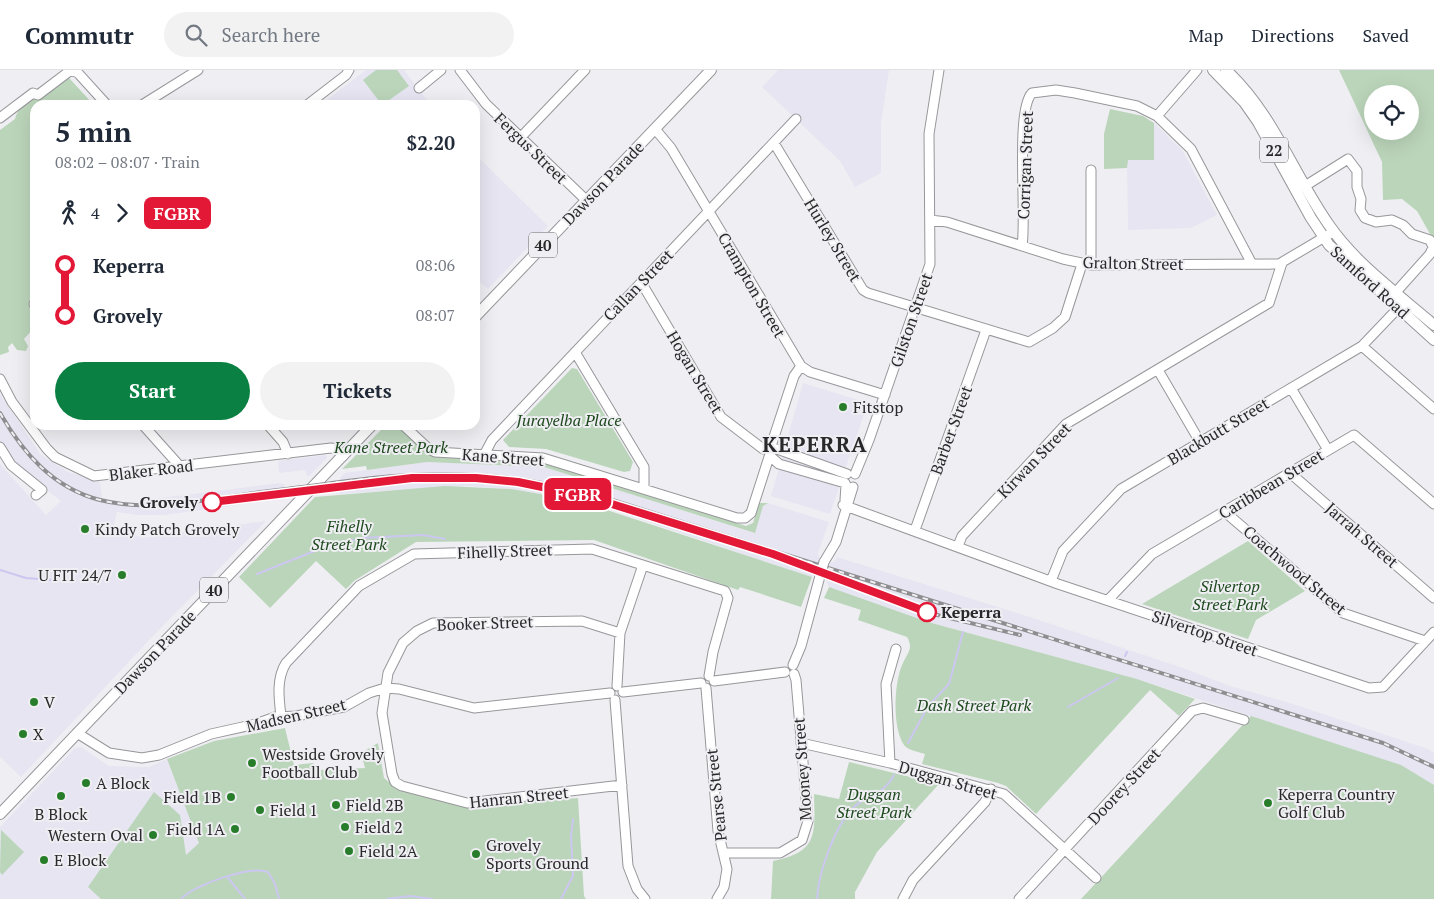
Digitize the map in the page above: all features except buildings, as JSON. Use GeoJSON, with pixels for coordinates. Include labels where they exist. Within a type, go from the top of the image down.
{"type":"FeatureCollection","features":[{"type":"Feature","properties":{"kind":"main road","name":"Dawson Parade"},"geometry":{"type":"LineString","coordinates":[[480,312],[711,70]]}},
{"type":"Feature","properties":{"kind":"main road","name":"Samford Road"},"geometry":{"type":"LineString","coordinates":[[1213,70],[1244,102],[1258,122],[1324,239],[1342,260],[1434,340]]}},
{"type":"Feature","properties":{"kind":"main road","name":"Samford Road"},"geometry":{"type":"LineString","coordinates":[[1226,70],[1257,105],[1333,232],[1353,254],[1434,325]]}},
{"type":"Feature","properties":{"kind":"main road","name":"Dawson Parade"},"geometry":{"type":"LineString","coordinates":[[0,814],[367,430]]}},
{"type":"Feature","properties":{"kind":"street"},"geometry":{"type":"LineString","coordinates":[[0,118],[33,93],[38,95],[71,70],[78,73],[102,100]]}},
{"type":"Feature","properties":{"kind":"street"},"geometry":{"type":"LineString","coordinates":[[150,100],[198,70]]}},
{"type":"Feature","properties":{"kind":"street"},"geometry":{"type":"LineString","coordinates":[[314,100],[346,75],[349,70]]}},
{"type":"Feature","properties":{"kind":"street"},"geometry":{"type":"LineString","coordinates":[[419,88],[441,70]]}},
{"type":"Feature","properties":{"kind":"street","name":"Fergus Street"},"geometry":{"type":"LineString","coordinates":[[460,70],[486,104],[586,200]]}},
{"type":"Feature","properties":{"kind":"street"},"geometry":{"type":"LineString","coordinates":[[521,137],[585,70]]}},
{"type":"Feature","properties":{"kind":"street","name":"Gilston Street"},"geometry":{"type":"LineString","coordinates":[[851,474],[861,462],[930,264],[930,134],[939,70]]}},
{"type":"Feature","properties":{"kind":"street"},"geometry":{"type":"LineString","coordinates":[[1156,116],[1197,70]]}},
{"type":"Feature","properties":{"kind":"street","name":"Corrigan Street"},"geometry":{"type":"LineString","coordinates":[[1022,246],[1025,115],[1028,97],[1032,93],[1056,90],[1137,106],[1156,116],[1191,149],[1252,264]]}},
{"type":"Feature","properties":{"kind":"street","name":"Callan Street"},"geometry":{"type":"LineString","coordinates":[[484,455],[492,440],[796,119]]}},
{"type":"Feature","properties":{"kind":"street","name":"Crampton Street"},"geometry":{"type":"LineString","coordinates":[[655,129],[671,148],[801,366]]}},
{"type":"Feature","properties":{"kind":"street","name":"Hurley Street"},"geometry":{"type":"LineString","coordinates":[[774,143],[863,290],[1027,342],[1053,328],[1065,317],[1086,264],[1091,170]]}},
{"type":"Feature","properties":{"kind":"street"},"geometry":{"type":"LineString","coordinates":[[1305,186],[1348,159],[1357,171],[1362,216],[1372,222],[1388,220],[1396,222],[1412,234],[1430,240],[1432,247],[1430,254],[1396,292]]}},
{"type":"Feature","properties":{"kind":"street","name":"Gralton Street"},"geometry":{"type":"LineString","coordinates":[[930,220],[947,222],[1086,264],[1282,263],[1333,232]]}},
{"type":"Feature","properties":{"kind":"street","name":"Kirwan Street"},"geometry":{"type":"LineString","coordinates":[[958,546],[962,536],[1066,424],[1269,302],[1282,263]]}},
{"type":"Feature","properties":{"kind":"street","name":"Hogan Street"},"geometry":{"type":"LineString","coordinates":[[641,282],[721,417],[763,449],[765,455],[772,452]]}},
{"type":"Feature","properties":{"kind":"street","name":"Blackbutt Street"},"geometry":{"type":"LineString","coordinates":[[1051,582],[1063,551],[1121,489],[1362,346],[1405,300]]}},
{"type":"Feature","properties":{"kind":"street","name":"Barber Street"},"geometry":{"type":"LineString","coordinates":[[915,530],[986,330]]}},
{"type":"Feature","properties":{"kind":"street"},"geometry":{"type":"LineString","coordinates":[[1362,346],[1434,409]]}},
{"type":"Feature","properties":{"kind":"street"},"geometry":{"type":"LineString","coordinates":[[575,352],[644,467],[644,487]]}},
{"type":"Feature","properties":{"kind":"street"},"geometry":{"type":"LineString","coordinates":[[772,452],[851,474],[858,480],[848,485],[779,464],[772,452],[794,376],[801,366],[810,372],[885,395]]}},
{"type":"Feature","properties":{"kind":"street"},"geometry":{"type":"LineString","coordinates":[[1158,370],[1200,442]]}},
{"type":"Feature","properties":{"kind":"street","name":"Blaker Road"},"geometry":{"type":"LineString","coordinates":[[0,379],[12,402],[30,427]]}},
{"type":"Feature","properties":{"kind":"street"},"geometry":{"type":"LineString","coordinates":[[1291,388],[1328,450]]}},
{"type":"Feature","properties":{"kind":"street","name":"Blaker Road"},"geometry":{"type":"LineString","coordinates":[[32,430],[46,449],[55,457],[84,472],[98,476],[331,448],[336,449],[343,456]]}},
{"type":"Feature","properties":{"kind":"street"},"geometry":{"type":"LineString","coordinates":[[147,430],[177,463],[178,467]]}},
{"type":"Feature","properties":{"kind":"street"},"geometry":{"type":"LineString","coordinates":[[272,430],[283,442],[288,454]]}},
{"type":"Feature","properties":{"kind":"street","name":"Kane Street"},"geometry":{"type":"LineString","coordinates":[[409,430],[429,449],[435,452],[543,458],[644,487],[738,518],[745,518],[751,513],[772,452]]}},
{"type":"Feature","properties":{"kind":"street","name":"Caribbean Street"},"geometry":{"type":"LineString","coordinates":[[1108,600],[1152,554],[1354,435],[1434,504]]}},
{"type":"Feature","properties":{"kind":"street"},"geometry":{"type":"LineString","coordinates":[[0,446],[10,465],[42,490],[36,495]]}},
{"type":"Feature","properties":{"kind":"street","name":"Jarrah Street"},"geometry":{"type":"LineString","coordinates":[[1289,472],[1434,598]]}},
{"type":"Feature","properties":{"kind":"street"},"geometry":{"type":"LineString","coordinates":[[645,899],[637,889],[628,866],[622,785],[611,689],[712,686],[711,678],[791,670],[801,646],[824,562],[834,548],[845,506],[848,485],[844,479],[851,474]]}},
{"type":"Feature","properties":{"kind":"street"},"geometry":{"type":"LineString","coordinates":[[845,506],[958,546]]}},
{"type":"Feature","properties":{"kind":"street","name":"Coachwood Street"},"geometry":{"type":"LineString","coordinates":[[1225,512],[1343,613],[1425,641]]}},
{"type":"Feature","properties":{"kind":"street","name":"Silvertop Street"},"geometry":{"type":"LineString","coordinates":[[958,546],[1051,582],[1369,688],[1382,687],[1434,632]]}},
{"type":"Feature","properties":{"kind":"street","name":"Fihelly Street"},"geometry":{"type":"LineString","coordinates":[[281,716],[279,686],[282,669],[286,663],[359,586],[414,554],[588,549],[725,591],[728,598],[713,652],[711,678]]}},
{"type":"Feature","properties":{"kind":"street"},"geometry":{"type":"LineString","coordinates":[[620,689],[620,633],[644,565]]}},
{"type":"Feature","properties":{"kind":"street","name":"Booker Street"},"geometry":{"type":"LineString","coordinates":[[385,688],[392,663],[403,643],[417,631],[433,623],[582,621],[620,633]]}},
{"type":"Feature","properties":{"kind":"street"},"geometry":{"type":"LineString","coordinates":[[890,764],[886,684],[896,650]]}},
{"type":"Feature","properties":{"kind":"street","name":"Mooney Street"},"geometry":{"type":"LineString","coordinates":[[724,853],[780,853],[802,840],[808,821],[796,680],[791,670]]}},
{"type":"Feature","properties":{"kind":"street","name":"Pearse Street"},"geometry":{"type":"LineString","coordinates":[[704,685],[718,831],[727,869],[724,888],[717,899]]}},
{"type":"Feature","properties":{"kind":"street","name":"Madsen Street"},"geometry":{"type":"LineString","coordinates":[[77,733],[108,753],[142,758],[159,754],[211,734],[256,724],[281,716],[296,716],[344,707],[369,693],[385,688],[399,689],[474,708],[612,696]]}},
{"type":"Feature","properties":{"kind":"street","name":"Hanran Street"},"geometry":{"type":"LineString","coordinates":[[385,688],[383,720],[392,774],[398,784],[466,803],[622,785]]}},
{"type":"Feature","properties":{"kind":"street","name":"Doorey Street"},"geometry":{"type":"LineString","coordinates":[[1019,899],[1192,711],[1202,708],[1244,720]]}},
{"type":"Feature","properties":{"kind":"street","name":"Duggan Street"},"geometry":{"type":"LineString","coordinates":[[801,743],[991,789],[1004,794],[1096,878]]}},
{"type":"Feature","properties":{"kind":"street"},"geometry":{"type":"LineString","coordinates":[[903,899],[913,880],[985,802],[991,789]]}},
{"type":"Feature","properties":{"kind":"shaded area"},"geometry":{"type":"Polygon","coordinates":[[[366,70],[404,70],[427,100],[327,100],[366,70]]]}},
{"type":"Feature","properties":{"kind":"shaded area"},"geometry":{"type":"Polygon","coordinates":[[[778,70],[889,70],[881,123],[881,173],[855,187],[840,161],[762,87],[778,70]]]}},
{"type":"Feature","properties":{"kind":"shaded area"},"geometry":{"type":"Polygon","coordinates":[[[1154,123],[1182,150],[1217,215],[1191,228],[1128,230],[1127,160],[1154,160],[1154,123]]]}},
{"type":"Feature","properties":{"kind":"shaded area"},"geometry":{"type":"Polygon","coordinates":[[[480,159],[548,226],[488,289],[480,282],[480,159]]]}},
{"type":"Feature","properties":{"kind":"shaded area"},"geometry":{"type":"Polygon","coordinates":[[[803,383],[868,403],[830,514],[771,496],[803,383]]]}},
{"type":"Feature","properties":{"kind":"shaded area"},"geometry":{"type":"Polygon","coordinates":[[[0,394],[40,454],[68,472],[100,482],[102,498],[123,502],[145,503],[145,500],[279,483],[284,484],[285,488],[292,487],[289,496],[282,497],[282,499],[164,515],[137,515],[117,512],[114,525],[142,538],[266,521],[153,636],[21,777],[0,757],[0,464],[46,515],[61,501],[12,463],[0,442],[0,394]]]}},
{"type":"Feature","properties":{"kind":"shaded area"},"geometry":{"type":"Polygon","coordinates":[[[326,455],[327,458],[308,477],[305,470],[279,473],[278,461],[326,455]]]}},
{"type":"Feature","properties":{"kind":"shaded area"},"geometry":{"type":"Polygon","coordinates":[[[427,462],[544,467],[754,533],[763,506],[768,503],[829,522],[818,553],[820,561],[814,575],[811,577],[609,509],[555,496],[511,489],[467,486],[336,494],[338,481],[344,473],[427,462]]]}},
{"type":"Feature","properties":{"kind":"shaded area"},"geometry":{"type":"Polygon","coordinates":[[[837,557],[1030,617],[1183,668],[1230,686],[1287,702],[1428,749],[1434,753],[1434,785],[1400,765],[1137,679],[928,622],[829,587],[824,577],[827,572],[866,586],[867,584],[828,569],[829,564],[835,561],[837,557]]]}},
{"type":"Feature","properties":{"kind":"shaded area"},"geometry":{"type":"Polygon","coordinates":[[[81,747],[109,766],[149,767],[167,759],[199,843],[186,855],[154,899],[0,899],[0,827],[75,748],[81,747]]]}},
{"type":"Feature","properties":{"kind":"green space"},"geometry":{"type":"Polygon","coordinates":[[[376,70],[397,70],[409,86],[389,100],[378,100],[363,80],[376,70]]]}},
{"type":"Feature","properties":{"kind":"green space"},"geometry":{"type":"Polygon","coordinates":[[[1339,70],[1434,70],[1434,241],[1417,211],[1402,199],[1383,200],[1382,162],[1372,140],[1419,140],[1419,85],[1364,85],[1364,123],[1339,70]]]}},
{"type":"Feature","properties":{"kind":"green space"},"geometry":{"type":"Polygon","coordinates":[[[69,78],[89,100],[30,100],[38,96],[69,78]]]}},
{"type":"Feature","properties":{"kind":"green space"},"geometry":{"type":"Polygon","coordinates":[[[30,100],[30,332],[24,339],[28,346],[26,351],[17,350],[12,343],[8,347],[9,352],[0,355],[0,130],[15,119],[18,112],[30,100]]]}},
{"type":"Feature","properties":{"kind":"green space"},"geometry":{"type":"Polygon","coordinates":[[[1110,109],[1143,116],[1154,123],[1154,160],[1128,160],[1127,168],[1104,169],[1104,134],[1110,109]]]}},
{"type":"Feature","properties":{"kind":"green space","name":"Jurayelba Place"},"geometry":{"type":"Polygon","coordinates":[[[572,368],[577,369],[633,462],[630,471],[624,472],[546,449],[509,447],[503,440],[572,368]]]}},
{"type":"Feature","properties":{"kind":"green space","name":"Kane Street Park"},"geometry":{"type":"Polygon","coordinates":[[[381,430],[402,430],[425,452],[434,456],[539,461],[746,526],[753,523],[759,503],[768,503],[763,506],[755,533],[544,467],[427,462],[367,470],[366,466],[342,469],[381,430]]]}},
{"type":"Feature","properties":{"kind":"green space","name":"Fihelly Street Park"},"geometry":{"type":"Polygon","coordinates":[[[445,486],[511,489],[576,500],[812,577],[801,607],[740,587],[738,590],[594,540],[416,542],[354,581],[346,589],[316,561],[270,608],[239,577],[315,497],[445,486]]]}},
{"type":"Feature","properties":{"kind":"green space","name":"Silvertop Street Park"},"geometry":{"type":"Polygon","coordinates":[[[1248,541],[1305,591],[1256,620],[1248,639],[1142,604],[1248,541]]]}},
{"type":"Feature","properties":{"kind":"green space","name":"Dash Street Park"},"geometry":{"type":"Polygon","coordinates":[[[829,587],[928,622],[1137,679],[1195,699],[1179,716],[1150,690],[1036,814],[1006,786],[922,764],[925,754],[910,750],[904,745],[900,737],[896,717],[896,694],[899,673],[910,648],[909,641],[907,637],[858,620],[861,610],[824,598],[829,587]]]}},
{"type":"Feature","properties":{"kind":"green space"},"geometry":{"type":"Polygon","coordinates":[[[1251,716],[1401,765],[1434,785],[1434,899],[1081,899],[1251,716]]]}},
{"type":"Feature","properties":{"kind":"green space","name":"Grovely Sports Ground"},"geometry":{"type":"Polygon","coordinates":[[[285,728],[294,765],[313,763],[319,770],[365,768],[361,753],[378,743],[384,778],[394,786],[461,806],[578,798],[584,896],[586,899],[101,899],[88,887],[154,792],[180,815],[186,855],[199,843],[167,759],[214,741],[285,728]]]}},
{"type":"Feature","properties":{"kind":"green space","name":"Duggan Street Park"},"geometry":{"type":"Polygon","coordinates":[[[849,762],[939,784],[877,852],[855,892],[855,899],[771,899],[773,861],[788,857],[806,847],[811,840],[813,831],[814,794],[839,799],[849,762]]]}},
{"type":"Feature","properties":{"kind":"green space"},"geometry":{"type":"Polygon","coordinates":[[[1,830],[24,852],[2,875],[0,872],[1,830]]]}},
{"type":"Feature","properties":{"kind":"waterway"},"geometry":{"type":"LineString","coordinates":[[360,538],[423,535],[445,539]]}},
{"type":"Feature","properties":{"kind":"waterway"},"geometry":{"type":"LineString","coordinates":[[257,574],[312,552],[354,540]]}},
{"type":"Feature","properties":{"kind":"waterway"},"geometry":{"type":"LineString","coordinates":[[0,570],[26,578],[51,580]]}},
{"type":"Feature","properties":{"kind":"waterway"},"geometry":{"type":"LineString","coordinates":[[908,743],[928,706],[949,684],[963,632]]}},
{"type":"Feature","properties":{"kind":"waterway"},"geometry":{"type":"LineString","coordinates":[[1125,656],[1127,652]]}},
{"type":"Feature","properties":{"kind":"waterway"},"geometry":{"type":"LineString","coordinates":[[1068,707],[1118,678]]}},
{"type":"Feature","properties":{"kind":"waterway"},"geometry":{"type":"LineString","coordinates":[[817,899],[824,864],[834,838],[846,816],[864,799],[885,787],[894,775]]}},
{"type":"Feature","properties":{"kind":"waterway"},"geometry":{"type":"LineString","coordinates":[[561,899],[573,876],[571,836],[573,819]]}},
{"type":"Feature","properties":{"kind":"waterway"},"geometry":{"type":"LineString","coordinates":[[181,899],[209,882],[249,871],[268,872],[275,884],[279,899]]}},
{"type":"Feature","properties":{"kind":"waterway"},"geometry":{"type":"LineString","coordinates":[[228,878],[245,899]]}},
{"type":"Feature","properties":{"kind":"waterway"},"geometry":{"type":"LineString","coordinates":[[387,899],[410,896],[432,899]]}},
{"type":"Feature","properties":{"kind":"railway"},"geometry":{"type":"LineString","coordinates":[[0,413],[29,455],[54,478],[83,494],[120,504],[160,505],[369,479],[433,474],[510,478],[587,492],[1383,743],[1434,767]]}},
{"type":"Feature","properties":{"kind":"railway"},"geometry":{"type":"LineString","coordinates":[[830,575],[929,613],[1020,635]]}},
{"type":"Feature","properties":{"kind":"train","name":"FGBR"},"geometry":{"type":"LineString","coordinates":[[212,502],[412,478],[476,478],[518,482],[563,490],[608,502],[773,554],[927,612]]}},
{"type":"Feature","properties":{"kind":"place","name":"Fitstop"},"geometry":{"type":"Point","coordinates":[843,407]}},
{"type":"Feature","properties":{"kind":"place","name":"Grovely"},"geometry":{"type":"Point","coordinates":[212,502]}},
{"type":"Feature","properties":{"kind":"place","name":"Kindy Patch Grovely"},"geometry":{"type":"Point","coordinates":[85,529]}},
{"type":"Feature","properties":{"kind":"place","name":"U FIT 24/7"},"geometry":{"type":"Point","coordinates":[122,575]}},
{"type":"Feature","properties":{"kind":"place","name":"Keperra"},"geometry":{"type":"Point","coordinates":[927,612]}},
{"type":"Feature","properties":{"kind":"place","name":"V"},"geometry":{"type":"Point","coordinates":[34,702]}},
{"type":"Feature","properties":{"kind":"place","name":"X"},"geometry":{"type":"Point","coordinates":[23,734]}},
{"type":"Feature","properties":{"kind":"place","name":"Westside Grovely Football Club"},"geometry":{"type":"Point","coordinates":[252,763]}},
{"type":"Feature","properties":{"kind":"place","name":"A Block"},"geometry":{"type":"Point","coordinates":[86,783]}},
{"type":"Feature","properties":{"kind":"place","name":"B Block"},"geometry":{"type":"Point","coordinates":[61,796]}},
{"type":"Feature","properties":{"kind":"place","name":"Field 1B"},"geometry":{"type":"Point","coordinates":[231,797]}},
{"type":"Feature","properties":{"kind":"place","name":"Keperra Country Golf Club"},"geometry":{"type":"Point","coordinates":[1268,803]}},
{"type":"Feature","properties":{"kind":"place","name":"Field 2B"},"geometry":{"type":"Point","coordinates":[336,805]}},
{"type":"Feature","properties":{"kind":"place","name":"Field 1"},"geometry":{"type":"Point","coordinates":[260,810]}},
{"type":"Feature","properties":{"kind":"place","name":"Field 2"},"geometry":{"type":"Point","coordinates":[345,827]}},
{"type":"Feature","properties":{"kind":"place","name":"Field 1A"},"geometry":{"type":"Point","coordinates":[235,829]}},
{"type":"Feature","properties":{"kind":"place","name":"Western Oval"},"geometry":{"type":"Point","coordinates":[153,835]}},
{"type":"Feature","properties":{"kind":"place","name":"Field 2A"},"geometry":{"type":"Point","coordinates":[349,851]}},
{"type":"Feature","properties":{"kind":"place","name":"Grovely Sports Ground"},"geometry":{"type":"Point","coordinates":[476,854]}},
{"type":"Feature","properties":{"kind":"place","name":"E Block"},"geometry":{"type":"Point","coordinates":[44,860]}},
{"type":"Feature","properties":{"kind":"district","name":"KEPERRA"},"geometry":{"type":"Point","coordinates":[815,444]}}]}
